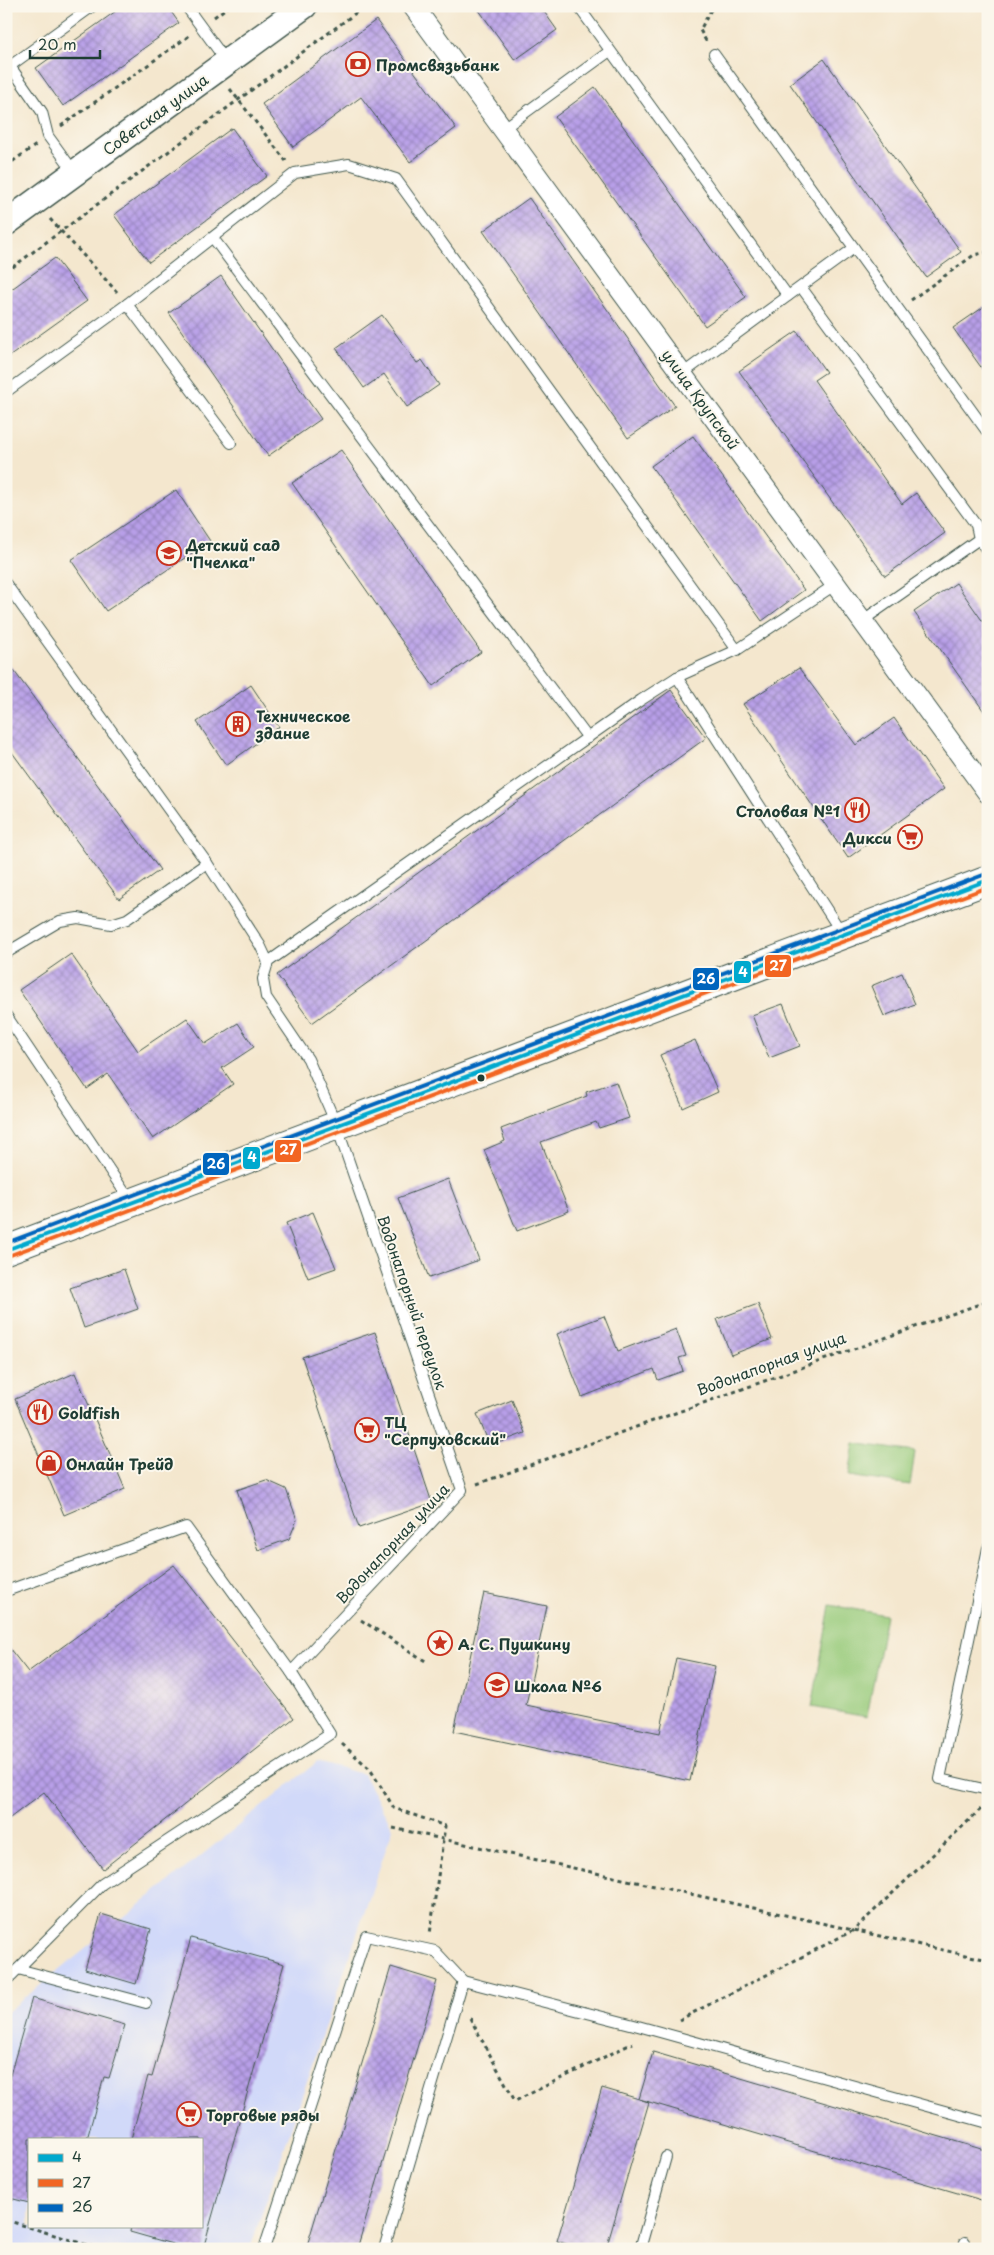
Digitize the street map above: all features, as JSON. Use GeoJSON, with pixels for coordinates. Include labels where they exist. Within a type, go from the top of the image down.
{"type":"FeatureCollection","features":[{"type":"Feature","properties":{"kind":"main road"},"geometry":{"type":"LineString","coordinates":[[6,1250],[336,1124],[988,880]]}},
{"type":"Feature","properties":{"kind":"street","name":"Советская улица"},"geometry":{"type":"LineString","coordinates":[[6,222],[304,6]]}},
{"type":"Feature","properties":{"kind":"street","name":"улица Крупской"},"geometry":{"type":"LineString","coordinates":[[412,6],[988,793]]}},
{"type":"Feature","properties":{"kind":"lane"},"geometry":{"type":"LineString","coordinates":[[75,173],[48,136],[42,112],[8,66],[93,6]]}},
{"type":"Feature","properties":{"kind":"lane"},"geometry":{"type":"LineString","coordinates":[[186,6],[201,27],[221,66]]}},
{"type":"Feature","properties":{"kind":"lane"},"geometry":{"type":"LineString","coordinates":[[578,6],[788,296]]}},
{"type":"Feature","properties":{"kind":"lane"},"geometry":{"type":"LineString","coordinates":[[503,129],[610,51]]}},
{"type":"Feature","properties":{"kind":"lane"},"geometry":{"type":"LineString","coordinates":[[714,54],[988,433]]}},
{"type":"Feature","properties":{"kind":"lane"},"geometry":{"type":"LineString","coordinates":[[6,392],[128,304],[295,173],[349,164],[396,180],[737,650]]}},
{"type":"Feature","properties":{"kind":"lane"},"geometry":{"type":"LineString","coordinates":[[213,238],[588,738]]}},
{"type":"Feature","properties":{"kind":"lane"},"geometry":{"type":"LineString","coordinates":[[682,374],[854,248]]}},
{"type":"Feature","properties":{"kind":"lane"},"geometry":{"type":"LineString","coordinates":[[801,287],[976,526],[979,540],[988,552]]}},
{"type":"Feature","properties":{"kind":"lane"},"geometry":{"type":"LineString","coordinates":[[128,304],[231,443]]}},
{"type":"Feature","properties":{"kind":"lane"},"geometry":{"type":"LineString","coordinates":[[862,621],[979,540]]}},
{"type":"Feature","properties":{"kind":"lane"},"geometry":{"type":"LineString","coordinates":[[6,584],[207,862],[260,945],[268,962],[677,676],[737,650],[836,584]]}},
{"type":"Feature","properties":{"kind":"lane"},"geometry":{"type":"LineString","coordinates":[[677,676],[843,935]]}},
{"type":"Feature","properties":{"kind":"lane"},"geometry":{"type":"LineString","coordinates":[[6,953],[60,921],[78,918],[111,924],[127,919],[207,862]]}},
{"type":"Feature","properties":{"kind":"lane","name":"Водонапорный переулок"},"geometry":{"type":"LineString","coordinates":[[268,962],[263,980],[266,997],[308,1060],[336,1124],[462,1490]]}},
{"type":"Feature","properties":{"kind":"lane"},"geometry":{"type":"LineString","coordinates":[[6,1015],[131,1203]]}},
{"type":"Feature","properties":{"kind":"lane","name":"Водонапорная улица"},"geometry":{"type":"LineString","coordinates":[[291,1672],[462,1490]]}},
{"type":"Feature","properties":{"kind":"lane"},"geometry":{"type":"LineString","coordinates":[[6,1591],[186,1527],[291,1672],[330,1734],[102,1884],[6,1981]]}},
{"type":"Feature","properties":{"kind":"lane"},"geometry":{"type":"LineString","coordinates":[[988,1548],[940,1779],[988,1790]]}},
{"type":"Feature","properties":{"kind":"lane"},"geometry":{"type":"LineString","coordinates":[[264,2249],[366,1936],[435,1951],[463,1981],[638,2026],[988,2123]]}},
{"type":"Feature","properties":{"kind":"lane"},"geometry":{"type":"LineString","coordinates":[[18,1969],[146,2003]]}},
{"type":"Feature","properties":{"kind":"lane"},"geometry":{"type":"LineString","coordinates":[[384,2249],[463,1981]]}},
{"type":"Feature","properties":{"kind":"lane"},"geometry":{"type":"LineString","coordinates":[[640,2249],[666,2156]]}},
{"type":"Feature","properties":{"kind":"path"},"geometry":{"type":"LineString","coordinates":[[6,166],[229,6]]}},
{"type":"Feature","properties":{"kind":"path"},"geometry":{"type":"LineString","coordinates":[[6,272],[365,6]]}},
{"type":"Feature","properties":{"kind":"path"},"geometry":{"type":"LineString","coordinates":[[713,6],[700,30],[714,54]]}},
{"type":"Feature","properties":{"kind":"path"},"geometry":{"type":"LineString","coordinates":[[221,66],[238,100],[295,173]]}},
{"type":"Feature","properties":{"kind":"path"},"geometry":{"type":"LineString","coordinates":[[36,201],[60,233],[128,304]]}},
{"type":"Feature","properties":{"kind":"path"},"geometry":{"type":"LineString","coordinates":[[898,309],[974,255],[988,252]]}},
{"type":"Feature","properties":{"kind":"path","name":"Водонапорная улица"},"geometry":{"type":"LineString","coordinates":[[462,1490],[988,1300]]}},
{"type":"Feature","properties":{"kind":"path"},"geometry":{"type":"LineString","coordinates":[[347,1612],[428,1662]]}},
{"type":"Feature","properties":{"kind":"path"},"geometry":{"type":"LineString","coordinates":[[330,1734],[370,1769],[394,1808],[445,1826],[428,1950]]}},
{"type":"Feature","properties":{"kind":"path"},"geometry":{"type":"LineString","coordinates":[[854,1930],[988,1802]]}},
{"type":"Feature","properties":{"kind":"path"},"geometry":{"type":"LineString","coordinates":[[392,1828],[988,1960]]}},
{"type":"Feature","properties":{"kind":"path"},"geometry":{"type":"LineString","coordinates":[[6,2220],[28,2227]]}},
{"type":"Feature","properties":{"kind":"path"},"geometry":{"type":"LineString","coordinates":[[32,2228],[100,2249]]}},
{"type":"Feature","properties":{"kind":"shaded area"},"geometry":{"type":"Polygon","coordinates":[[[317,1762],[363,1774],[393,1828],[250,2249],[6,2249],[6,2013],[317,1762]]]}},
{"type":"Feature","properties":{"kind":"green space"},"geometry":{"type":"Polygon","coordinates":[[[854,1443],[915,1452],[910,1485],[849,1476],[854,1443]]]}},
{"type":"Feature","properties":{"kind":"green space"},"geometry":{"type":"Polygon","coordinates":[[[830,1605],[886,1615],[867,1717],[812,1707],[830,1605]]]}},
{"type":"Feature","properties":{"kind":"building"},"geometry":{"type":"Polygon","coordinates":[[[123,6],[167,6],[179,23],[63,106],[36,68],[123,6]]]}},
{"type":"Feature","properties":{"kind":"building"},"geometry":{"type":"Polygon","coordinates":[[[476,6],[540,6],[557,30],[515,60],[476,6]]]}},
{"type":"Feature","properties":{"kind":"building"},"geometry":{"type":"Polygon","coordinates":[[[376,20],[456,128],[410,162],[361,97],[293,147],[262,104],[376,20]]]}},
{"type":"Feature","properties":{"kind":"building"},"geometry":{"type":"Polygon","coordinates":[[[824,59],[961,252],[926,277],[790,84],[824,59]]]}},
{"type":"Feature","properties":{"kind":"building"},"geometry":{"type":"Polygon","coordinates":[[[595,87],[746,297],[705,326],[555,117],[595,87]]]}},
{"type":"Feature","properties":{"kind":"building"},"geometry":{"type":"Polygon","coordinates":[[[232,128],[267,176],[149,262],[114,215],[232,128]]]}},
{"type":"Feature","properties":{"kind":"building"},"geometry":{"type":"Polygon","coordinates":[[[529,198],[675,406],[628,438],[483,231],[529,198]]]}},
{"type":"Feature","properties":{"kind":"building"},"geometry":{"type":"Polygon","coordinates":[[[55,258],[87,301],[6,359],[6,293],[55,258]]]}},
{"type":"Feature","properties":{"kind":"building"},"geometry":{"type":"Polygon","coordinates":[[[221,276],[321,419],[268,456],[169,313],[221,276]]]}},
{"type":"Feature","properties":{"kind":"building"},"geometry":{"type":"Polygon","coordinates":[[[988,304],[988,377],[953,328],[988,304]]]}},
{"type":"Feature","properties":{"kind":"building"},"geometry":{"type":"Polygon","coordinates":[[[382,315],[417,363],[422,360],[439,385],[407,407],[384,374],[364,388],[336,348],[382,315]]]}},
{"type":"Feature","properties":{"kind":"building"},"geometry":{"type":"Polygon","coordinates":[[[797,331],[826,372],[814,380],[902,504],[916,493],[945,533],[885,576],[739,371],[797,331]]]}},
{"type":"Feature","properties":{"kind":"building"},"geometry":{"type":"Polygon","coordinates":[[[693,436],[804,590],[762,621],[651,466],[693,436]]]}},
{"type":"Feature","properties":{"kind":"building"},"geometry":{"type":"Polygon","coordinates":[[[341,450],[481,652],[433,686],[292,483],[341,450]]]}},
{"type":"Feature","properties":{"kind":"building"},"geometry":{"type":"Polygon","coordinates":[[[176,490],[210,541],[106,611],[71,560],[176,490]]]}},
{"type":"Feature","properties":{"kind":"building"},"geometry":{"type":"Polygon","coordinates":[[[956,583],[988,629],[988,717],[914,612],[956,583]]]}},
{"type":"Feature","properties":{"kind":"building"},"geometry":{"type":"Polygon","coordinates":[[[6,660],[160,870],[119,899],[6,744],[6,660]]]}},
{"type":"Feature","properties":{"kind":"building"},"geometry":{"type":"Polygon","coordinates":[[[799,668],[856,745],[894,718],[944,789],[848,858],[743,704],[799,668]]]}},
{"type":"Feature","properties":{"kind":"building","name":"Техническое здание"},"geometry":{"type":"Polygon","coordinates":[[[251,685],[279,727],[226,765],[197,722],[251,685]]]}},
{"type":"Feature","properties":{"kind":"building"},"geometry":{"type":"Polygon","coordinates":[[[671,690],[706,738],[312,1023],[277,975],[671,690]]]}},
{"type":"Feature","properties":{"kind":"building"},"geometry":{"type":"Polygon","coordinates":[[[71,954],[138,1051],[187,1018],[205,1044],[238,1023],[254,1047],[222,1068],[233,1084],[153,1139],[108,1074],[87,1089],[19,990],[71,954]]]}},
{"type":"Feature","properties":{"kind":"building"},"geometry":{"type":"Polygon","coordinates":[[[902,973],[915,1004],[884,1016],[871,986],[902,973]]]}},
{"type":"Feature","properties":{"kind":"building"},"geometry":{"type":"Polygon","coordinates":[[[783,1004],[800,1046],[769,1058],[752,1015],[783,1004]]]}},
{"type":"Feature","properties":{"kind":"building"},"geometry":{"type":"Polygon","coordinates":[[[695,1040],[718,1092],[683,1108],[660,1055],[695,1040]]]}},
{"type":"Feature","properties":{"kind":"building"},"geometry":{"type":"Polygon","coordinates":[[[616,1082],[629,1118],[599,1128],[596,1122],[541,1142],[569,1211],[517,1231],[484,1150],[505,1141],[501,1129],[587,1096],[586,1092],[616,1082]]]}},
{"type":"Feature","properties":{"kind":"building"},"geometry":{"type":"Polygon","coordinates":[[[448,1179],[479,1260],[429,1278],[398,1198],[448,1179]]]}},
{"type":"Feature","properties":{"kind":"building"},"geometry":{"type":"Polygon","coordinates":[[[313,1212],[336,1268],[308,1278],[286,1223],[313,1212]]]}},
{"type":"Feature","properties":{"kind":"building"},"geometry":{"type":"Polygon","coordinates":[[[124,1269],[138,1309],[84,1328],[70,1288],[124,1269]]]}},
{"type":"Feature","properties":{"kind":"building"},"geometry":{"type":"Polygon","coordinates":[[[758,1304],[772,1339],[731,1355],[717,1319],[758,1304]]]}},
{"type":"Feature","properties":{"kind":"building"},"geometry":{"type":"Polygon","coordinates":[[[604,1316],[618,1351],[676,1329],[686,1356],[679,1358],[683,1371],[658,1380],[654,1369],[582,1397],[557,1334],[604,1316]]]}},
{"type":"Feature","properties":{"kind":"building","name":"ТЦ \"Серпуховский\""},"geometry":{"type":"Polygon","coordinates":[[[375,1332],[432,1503],[359,1528],[302,1357],[375,1332]]]}},
{"type":"Feature","properties":{"kind":"building"},"geometry":{"type":"Polygon","coordinates":[[[75,1373],[125,1489],[64,1515],[15,1399],[75,1373]]]}},
{"type":"Feature","properties":{"kind":"building"},"geometry":{"type":"Polygon","coordinates":[[[512,1400],[525,1433],[490,1446],[477,1414],[512,1400]]]}},
{"type":"Feature","properties":{"kind":"building"},"geometry":{"type":"Polygon","coordinates":[[[266,1480],[286,1489],[297,1520],[289,1539],[258,1550],[237,1490],[266,1480]]]}},
{"type":"Feature","properties":{"kind":"building"},"geometry":{"type":"Polygon","coordinates":[[[174,1565],[294,1718],[103,1869],[44,1792],[6,1821],[6,1644],[28,1672],[174,1565]]]}},
{"type":"Feature","properties":{"kind":"building","name":"Школа №6"},"geometry":{"type":"Polygon","coordinates":[[[484,1593],[547,1606],[526,1705],[660,1733],[676,1658],[715,1666],[690,1781],[454,1731],[484,1593]]]}},
{"type":"Feature","properties":{"kind":"building"},"geometry":{"type":"Polygon","coordinates":[[[101,1914],[151,1929],[136,1984],[85,1969],[101,1914]]]}},
{"type":"Feature","properties":{"kind":"building","name":"Торговые ряды"},"geometry":{"type":"Polygon","coordinates":[[[191,1938],[284,1964],[203,2249],[190,2249],[130,2232],[131,2228],[202,2228],[202,2138],[131,2138],[148,2076],[152,2077],[191,1938]]]}},
{"type":"Feature","properties":{"kind":"building"},"geometry":{"type":"Polygon","coordinates":[[[391,1967],[437,1981],[357,2249],[306,2249],[391,1967]]]}},
{"type":"Feature","properties":{"kind":"building"},"geometry":{"type":"Polygon","coordinates":[[[32,1998],[125,2025],[109,2078],[104,2077],[87,2138],[28,2138],[28,2203],[6,2197],[6,2089],[32,1998]]]}},
{"type":"Feature","properties":{"kind":"building"},"geometry":{"type":"Polygon","coordinates":[[[653,2052],[988,2151],[988,2202],[639,2099],[653,2052]]]}},
{"type":"Feature","properties":{"kind":"building"},"geometry":{"type":"Polygon","coordinates":[[[602,2088],[649,2102],[606,2249],[582,2249],[557,2241],[602,2088]]]}},
{"type":"Feature","properties":{"kind":"transit line","name":"26"},"geometry":{"type":"LineString","coordinates":[[6,1243],[986,874]]}},
{"type":"Feature","properties":{"kind":"transit line","name":"4"},"geometry":{"type":"LineString","coordinates":[[6,1250],[988,880]]}},
{"type":"Feature","properties":{"kind":"transit line","name":"27"},"geometry":{"type":"LineString","coordinates":[[8,1256],[988,887]]}},
{"type":"Feature","properties":{"kind":"place","name":"Промсвязьбанк"},"geometry":{"type":"Point","coordinates":[358,64]}},
{"type":"Feature","properties":{"kind":"place","name":"Детский сад \"Пчелка\""},"geometry":{"type":"Point","coordinates":[169,553]}},
{"type":"Feature","properties":{"kind":"place","name":"Техническое здание"},"geometry":{"type":"Point","coordinates":[238,724]}},
{"type":"Feature","properties":{"kind":"place","name":"Столовая №1"},"geometry":{"type":"Point","coordinates":[857,810]}},
{"type":"Feature","properties":{"kind":"place","name":"Дикси"},"geometry":{"type":"Point","coordinates":[910,837]}},
{"type":"Feature","properties":{"kind":"place","name":"Goldfish"},"geometry":{"type":"Point","coordinates":[40,1412]}},
{"type":"Feature","properties":{"kind":"place","name":"ТЦ \"Серпуховский\""},"geometry":{"type":"Point","coordinates":[367,1430]}},
{"type":"Feature","properties":{"kind":"place","name":"Онлайн Трейд"},"geometry":{"type":"Point","coordinates":[49,1463]}},
{"type":"Feature","properties":{"kind":"place","name":"А. С. Пушкину"},"geometry":{"type":"Point","coordinates":[440,1643]}},
{"type":"Feature","properties":{"kind":"place","name":"Школа №6"},"geometry":{"type":"Point","coordinates":[497,1685]}},
{"type":"Feature","properties":{"kind":"place","name":"Торговые ряды"},"geometry":{"type":"Point","coordinates":[189,2114]}}]}
